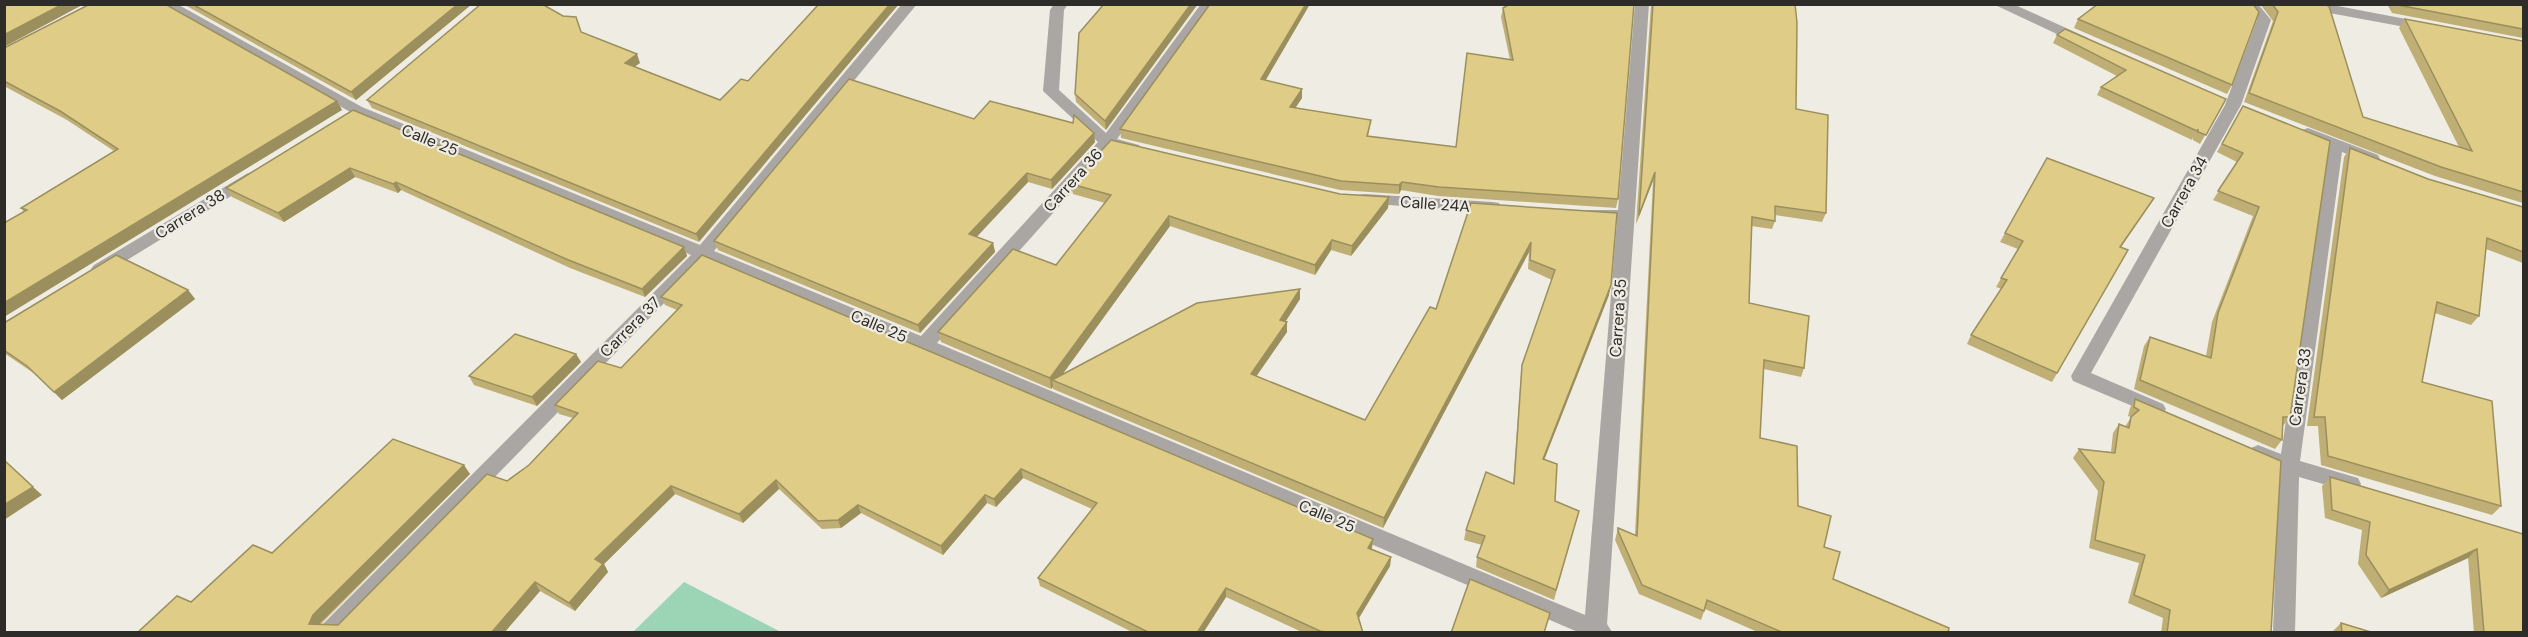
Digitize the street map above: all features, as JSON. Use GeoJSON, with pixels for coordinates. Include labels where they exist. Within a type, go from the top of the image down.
{"type":"FeatureCollection","features":[{"type":"Feature","properties":{"kind":"street","name":"Calle 25"},"geometry":{"type":"LineString","coordinates":[[166,4],[357,110],[924,345],[1597,632]]}},
{"type":"Feature","properties":{"kind":"street","name":"Carrera 37"},"geometry":{"type":"LineString","coordinates":[[330,633],[704,253],[910,4]]}},
{"type":"Feature","properties":{"kind":"street"},"geometry":{"type":"LineString","coordinates":[[1061,4],[1057,10],[1051,91],[1107,142],[1154,153]]}},
{"type":"Feature","properties":{"kind":"street","name":"Carrera 36"},"geometry":{"type":"LineString","coordinates":[[924,345],[1107,142],[1208,4]]}},
{"type":"Feature","properties":{"kind":"street","name":"Carrera 35"},"geometry":{"type":"LineString","coordinates":[[1597,632],[1625,216],[1642,4]]}},
{"type":"Feature","properties":{"kind":"street"},"geometry":{"type":"LineString","coordinates":[[2000,4],[2096,47]]}},
{"type":"Feature","properties":{"kind":"street","name":"Carrera 34"},"geometry":{"type":"LineString","coordinates":[[2168,414],[2080,376],[2233,105],[2264,20],[2250,4]]}},
{"type":"Feature","properties":{"kind":"street"},"geometry":{"type":"LineString","coordinates":[[2302,4],[2442,29]]}},
{"type":"Feature","properties":{"kind":"street"},"geometry":{"type":"LineString","coordinates":[[336,123],[375,95]]}},
{"type":"Feature","properties":{"kind":"street"},"geometry":{"type":"LineString","coordinates":[[2294,128],[2386,165]]}},
{"type":"Feature","properties":{"kind":"street","name":"Carrera 33"},"geometry":{"type":"LineString","coordinates":[[2284,633],[2289,466],[2335,144]]}},
{"type":"Feature","properties":{"kind":"street","name":"Carrera 38"},"geometry":{"type":"LineString","coordinates":[[85,279],[266,166]]}},
{"type":"Feature","properties":{"kind":"street","name":"Calle 24A"},"geometry":{"type":"LineString","coordinates":[[1352,198],[1506,208]]}},
{"type":"Feature","properties":{"kind":"street"},"geometry":{"type":"LineString","coordinates":[[1578,213],[1625,216]]}},
{"type":"Feature","properties":{"kind":"street"},"geometry":{"type":"LineString","coordinates":[[2245,447],[2289,466],[2367,489]]}},
{"type":"Feature","properties":{"kind":"green space"},"geometry":{"type":"Polygon","coordinates":[[[684,582],[781,632],[633,632],[684,582]]]}},
{"type":"Feature","properties":{"kind":"building"},"geometry":{"type":"Polygon","coordinates":[[[4,4],[63,4],[4,35],[4,4]]]}},
{"type":"Feature","properties":{"kind":"building"},"geometry":{"type":"Polygon","coordinates":[[[90,4],[165,4],[337,101],[4,303],[4,223],[27,210],[21,208],[118,149],[60,111],[4,81],[4,48],[90,4]]]}},
{"type":"Feature","properties":{"kind":"building"},"geometry":{"type":"Polygon","coordinates":[[[192,4],[458,4],[351,92],[192,4]]]}},
{"type":"Feature","properties":{"kind":"building"},"geometry":{"type":"Polygon","coordinates":[[[481,4],[542,4],[563,16],[576,17],[581,32],[637,54],[625,63],[720,100],[741,79],[748,81],[819,4],[890,4],[696,234],[367,100],[481,4]]]}},
{"type":"Feature","properties":{"kind":"building"},"geometry":{"type":"Polygon","coordinates":[[[1104,4],[1191,4],[1105,121],[1075,94],[1079,33],[1104,4]]]}},
{"type":"Feature","properties":{"kind":"building"},"geometry":{"type":"Polygon","coordinates":[[[1210,4],[1306,4],[1261,79],[1302,89],[1290,107],[1371,120],[1367,136],[1456,147],[1467,53],[1513,60],[1503,8],[1510,4],[1634,4],[1618,199],[1439,187],[1402,182],[1399,185],[1341,181],[1120,129],[1210,4]]]}},
{"type":"Feature","properties":{"kind":"building"},"geometry":{"type":"Polygon","coordinates":[[[1653,4],[1795,4],[1797,23],[1796,109],[1828,115],[1826,213],[1775,206],[1775,221],[1752,217],[1749,303],[1809,316],[1804,368],[1764,360],[1760,438],[1797,446],[1798,506],[1831,516],[1824,547],[1840,552],[1833,579],[1949,628],[1948,633],[1784,633],[1707,600],[1704,611],[1642,585],[1618,528],[1637,536],[1655,172],[1639,215],[1653,4]]]}},
{"type":"Feature","properties":{"kind":"building"},"geometry":{"type":"Polygon","coordinates":[[[2098,4],[2253,4],[2259,12],[2232,85],[2078,19],[2098,4]]]}},
{"type":"Feature","properties":{"kind":"building"},"geometry":{"type":"Polygon","coordinates":[[[2272,4],[2329,6],[2363,117],[2472,151],[2405,19],[2523,41],[2523,192],[2441,167],[2249,93],[2278,12],[2272,4]]]}},
{"type":"Feature","properties":{"kind":"building"},"geometry":{"type":"Polygon","coordinates":[[[2523,4],[2523,29],[2398,5],[2523,4]]]}},
{"type":"Feature","properties":{"kind":"building"},"geometry":{"type":"Polygon","coordinates":[[[2065,29],[2226,99],[2206,135],[2198,132],[2198,129],[2197,131],[2101,87],[2126,70],[2057,35],[2065,29]]]}},
{"type":"Feature","properties":{"kind":"building"},"geometry":{"type":"Polygon","coordinates":[[[849,79],[974,119],[990,101],[1073,123],[1074,115],[1094,133],[1051,180],[1027,173],[969,234],[993,243],[918,325],[714,241],[849,79]]]}},
{"type":"Feature","properties":{"kind":"building"},"geometry":{"type":"Polygon","coordinates":[[[2243,106],[2330,141],[2290,417],[2283,417],[2282,440],[2140,380],[2150,337],[2211,358],[2218,313],[2259,207],[2218,191],[2243,153],[2222,144],[2243,106]]]}},
{"type":"Feature","properties":{"kind":"building"},"geometry":{"type":"Polygon","coordinates":[[[353,110],[684,247],[642,289],[566,259],[396,182],[393,184],[350,168],[278,213],[226,188],[353,110]]]}},
{"type":"Feature","properties":{"kind":"building"},"geometry":{"type":"Polygon","coordinates":[[[1111,140],[1340,194],[1389,197],[1352,246],[1332,240],[1315,265],[1169,216],[1050,378],[938,332],[1013,249],[1056,265],[1111,195],[1071,184],[1111,140]]]}},
{"type":"Feature","properties":{"kind":"building"},"geometry":{"type":"Polygon","coordinates":[[[2350,148],[2428,179],[2523,207],[2523,252],[2487,238],[2479,316],[2437,302],[2422,382],[2492,401],[2501,506],[2328,456],[2325,417],[2314,417],[2350,148]]]}},
{"type":"Feature","properties":{"kind":"building"},"geometry":{"type":"Polygon","coordinates":[[[2047,158],[2154,198],[2120,247],[2128,250],[2057,373],[1971,335],[2007,280],[2001,278],[2023,241],[2005,233],[2047,158]]]}},
{"type":"Feature","properties":{"kind":"building"},"geometry":{"type":"Polygon","coordinates":[[[1471,203],[1617,213],[1611,285],[1543,459],[1557,464],[1555,501],[1579,511],[1556,590],[1477,557],[1485,536],[1466,530],[1486,472],[1514,484],[1522,365],[1555,270],[1530,260],[1531,242],[1384,518],[1052,380],[1197,303],[1300,289],[1280,320],[1287,322],[1251,374],[1365,420],[1430,307],[1436,309],[1471,203]]]}},
{"type":"Feature","properties":{"kind":"building"},"geometry":{"type":"Polygon","coordinates":[[[116,255],[188,290],[54,392],[27,366],[4,350],[4,323],[116,255]]]}},
{"type":"Feature","properties":{"kind":"building"},"geometry":{"type":"Polygon","coordinates":[[[702,255],[1373,539],[1368,548],[1391,557],[1357,613],[1363,633],[1320,631],[1226,588],[1197,633],[1150,633],[1038,578],[1097,503],[1021,469],[994,499],[985,495],[941,546],[858,505],[838,520],[818,521],[776,480],[739,514],[671,486],[595,559],[603,564],[569,603],[535,582],[491,633],[137,633],[177,596],[191,602],[253,545],[272,553],[393,439],[464,465],[313,615],[309,624],[338,625],[487,474],[507,481],[529,465],[578,413],[555,405],[598,361],[621,368],[682,305],[661,297],[702,255]]]}},
{"type":"Feature","properties":{"kind":"building"},"geometry":{"type":"Polygon","coordinates":[[[515,334],[576,354],[532,397],[469,376],[515,334]]]}},
{"type":"Feature","properties":{"kind":"building"},"geometry":{"type":"Polygon","coordinates":[[[2135,399],[2281,461],[2271,633],[2167,633],[2170,610],[2134,595],[2145,555],[2095,540],[2104,482],[2079,449],[2115,453],[2119,424],[2129,428],[2131,417],[2139,410],[2134,407],[2135,399]]]}},
{"type":"Feature","properties":{"kind":"building"},"geometry":{"type":"Polygon","coordinates":[[[4,460],[33,487],[4,505],[4,460]]]}},
{"type":"Feature","properties":{"kind":"building"},"geometry":{"type":"Polygon","coordinates":[[[2330,477],[2523,534],[2523,633],[2484,633],[2477,549],[2389,590],[2366,555],[2370,522],[2332,510],[2330,477]]]}},
{"type":"Feature","properties":{"kind":"building"},"geometry":{"type":"Polygon","coordinates":[[[1470,579],[1550,613],[1544,633],[1451,633],[1470,579]]]}},
{"type":"Feature","properties":{"kind":"building"},"geometry":{"type":"Polygon","coordinates":[[[2341,623],[2374,633],[2342,633],[2341,623]]]}}]}
